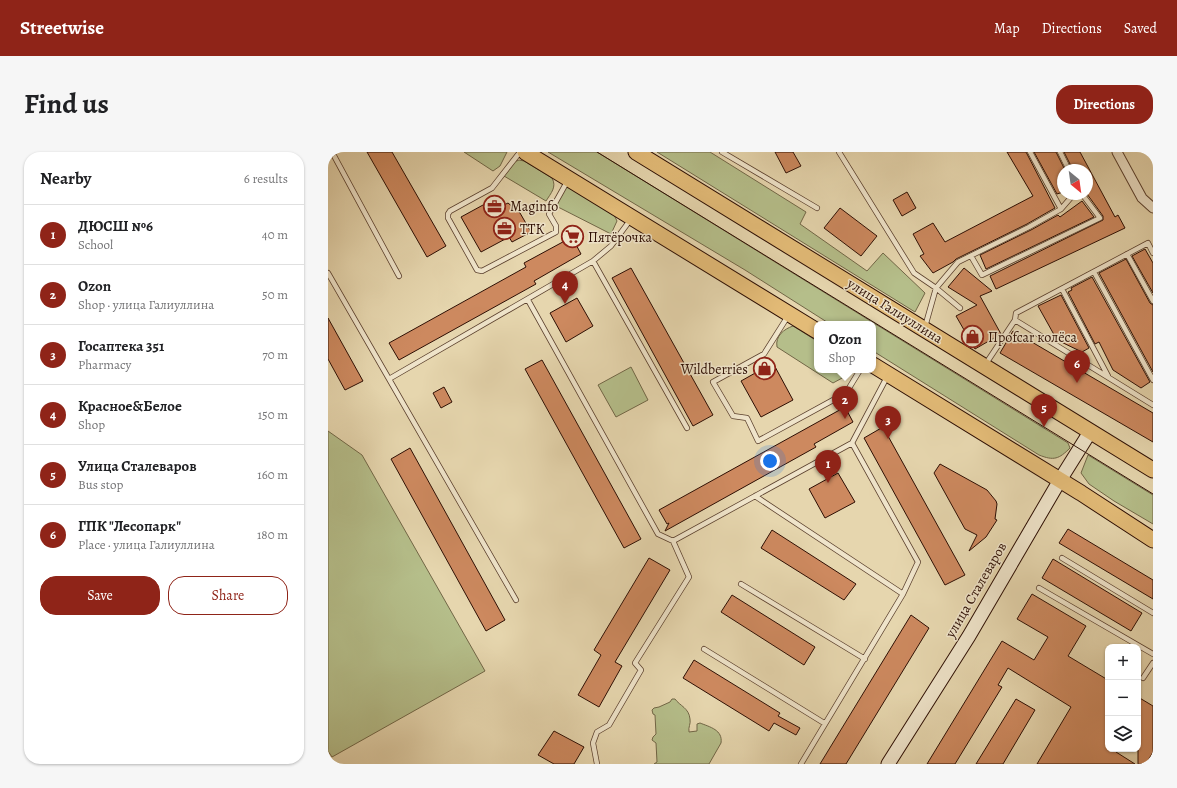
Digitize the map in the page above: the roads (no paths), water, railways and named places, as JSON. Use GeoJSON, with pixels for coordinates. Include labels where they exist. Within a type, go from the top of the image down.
{"type":"FeatureCollection","features":[{"type":"Feature","properties":{"kind":"main road"},"geometry":{"type":"LineString","coordinates":[[525,152],[814,329]]}},
{"type":"Feature","properties":{"kind":"main road","name":"улица Галиуллина"},"geometry":{"type":"LineString","coordinates":[[636,152],[1153,470]]}},
{"type":"Feature","properties":{"kind":"main road"},"geometry":{"type":"LineString","coordinates":[[876,367],[1060,480],[1153,540]]}},
{"type":"Feature","properties":{"kind":"main road","name":"улица Сталеваров"},"geometry":{"type":"LineString","coordinates":[[888,764],[969,636],[1060,480],[1090,432]]}},
{"type":"Feature","properties":{"kind":"street"},"geometry":{"type":"LineString","coordinates":[[1117,152],[1142,198],[1152,208]]}},
{"type":"Feature","properties":{"kind":"lane"},"geometry":{"type":"LineString","coordinates":[[332,152],[399,276]]}},
{"type":"Feature","properties":{"kind":"lane"},"geometry":{"type":"LineString","coordinates":[[520,152],[492,188],[450,211],[448,214],[451,224],[478,271],[482,271],[556,232],[556,226],[549,214],[569,179]]}},
{"type":"Feature","properties":{"kind":"lane"},"geometry":{"type":"LineString","coordinates":[[722,152],[817,208]]}},
{"type":"Feature","properties":{"kind":"lane"},"geometry":{"type":"LineString","coordinates":[[839,152],[914,273],[936,288],[960,308]]}},
{"type":"Feature","properties":{"kind":"lane"},"geometry":{"type":"LineString","coordinates":[[1030,152],[1061,208]]}},
{"type":"Feature","properties":{"kind":"lane"},"geometry":{"type":"LineString","coordinates":[[1060,152],[1066,164]]}},
{"type":"Feature","properties":{"kind":"lane"},"geometry":{"type":"LineString","coordinates":[[925,330],[936,288],[958,262],[1029,227],[1061,208],[1068,200]]}},
{"type":"Feature","properties":{"kind":"lane"},"geometry":{"type":"LineString","coordinates":[[971,256],[982,275],[1100,218],[1086,200]]}},
{"type":"Feature","properties":{"kind":"lane"},"geometry":{"type":"LineString","coordinates":[[389,379],[528,300],[593,261],[611,246],[632,217]]}},
{"type":"Feature","properties":{"kind":"lane"},"geometry":{"type":"LineString","coordinates":[[984,366],[1014,320],[1016,313],[1148,243],[1153,253]]}},
{"type":"Feature","properties":{"kind":"lane"},"geometry":{"type":"LineString","coordinates":[[1127,254],[1153,301]]}},
{"type":"Feature","properties":{"kind":"lane"},"geometry":{"type":"LineString","coordinates":[[593,261],[687,428]]}},
{"type":"Feature","properties":{"kind":"lane"},"geometry":{"type":"LineString","coordinates":[[1094,272],[1153,380]]}},
{"type":"Feature","properties":{"kind":"lane"},"geometry":{"type":"LineString","coordinates":[[328,273],[516,600]]}},
{"type":"Feature","properties":{"kind":"lane"},"geometry":{"type":"LineString","coordinates":[[1062,289],[1108,378]]}},
{"type":"Feature","properties":{"kind":"lane"},"geometry":{"type":"LineString","coordinates":[[528,300],[658,534],[673,541],[689,577],[635,663],[641,670],[609,724],[597,732],[592,743],[597,764]]}},
{"type":"Feature","properties":{"kind":"lane"},"geometry":{"type":"LineString","coordinates":[[790,314],[764,354],[713,382],[733,416],[746,418],[758,440],[846,393],[858,373]]}},
{"type":"Feature","properties":{"kind":"lane"},"geometry":{"type":"LineString","coordinates":[[1014,320],[1153,405]]}},
{"type":"Feature","properties":{"kind":"lane"},"geometry":{"type":"LineString","coordinates":[[673,541],[852,442],[889,375]]}},
{"type":"Feature","properties":{"kind":"lane"},"geometry":{"type":"LineString","coordinates":[[801,764],[824,723],[865,659],[903,594],[918,562],[852,442]]}},
{"type":"Feature","properties":{"kind":"lane"},"geometry":{"type":"LineString","coordinates":[[755,496],[903,594]]}},
{"type":"Feature","properties":{"kind":"lane"},"geometry":{"type":"LineString","coordinates":[[1062,558],[1153,613]]}},
{"type":"Feature","properties":{"kind":"lane"},"geometry":{"type":"LineString","coordinates":[[741,584],[865,659]]}},
{"type":"Feature","properties":{"kind":"lane"},"geometry":{"type":"LineString","coordinates":[[1039,588],[1153,654]]}},
{"type":"Feature","properties":{"kind":"lane"},"geometry":{"type":"LineString","coordinates":[[704,649],[824,723]]}},
{"type":"Feature","properties":{"kind":"lane"},"geometry":{"type":"LineString","coordinates":[[1143,678],[1153,663]]}},
{"type":"Feature","properties":{"kind":"tram line"},"geometry":{"type":"LineString","coordinates":[[597,152],[872,321]]}},
{"type":"Feature","properties":{"kind":"tram line"},"geometry":{"type":"LineString","coordinates":[[876,324],[1153,494]]}},
{"type":"Feature","properties":{"kind":"place","name":"Maginfo"},"geometry":{"type":"Point","coordinates":[494,206]}},
{"type":"Feature","properties":{"kind":"place","name":"ТТК"},"geometry":{"type":"Point","coordinates":[505,229]}},
{"type":"Feature","properties":{"kind":"place","name":"Пятёрочка"},"geometry":{"type":"Point","coordinates":[572,237]}},
{"type":"Feature","properties":{"kind":"place","name":"Красное&Белое"},"geometry":{"type":"Point","coordinates":[565,304]}},
{"type":"Feature","properties":{"kind":"place","name":"Проfcar колёса"},"geometry":{"type":"Point","coordinates":[972,337]}},
{"type":"Feature","properties":{"kind":"place","name":"Wildberries"},"geometry":{"type":"Point","coordinates":[764,369]}},
{"type":"Feature","properties":{"kind":"place","name":"ГПК \"Лесопарк\""},"geometry":{"type":"Point","coordinates":[1077,383]}},
{"type":"Feature","properties":{"kind":"place","name":"Ozon"},"geometry":{"type":"Point","coordinates":[845,419]}},
{"type":"Feature","properties":{"kind":"place","name":"Улица Сталеваров"},"geometry":{"type":"Point","coordinates":[1044,427]}},
{"type":"Feature","properties":{"kind":"place","name":"Госаптека 351"},"geometry":{"type":"Point","coordinates":[888,439]}},
{"type":"Feature","properties":{"kind":"place","name":"ДЮСШ №6"},"geometry":{"type":"Point","coordinates":[828,483]}}]}
